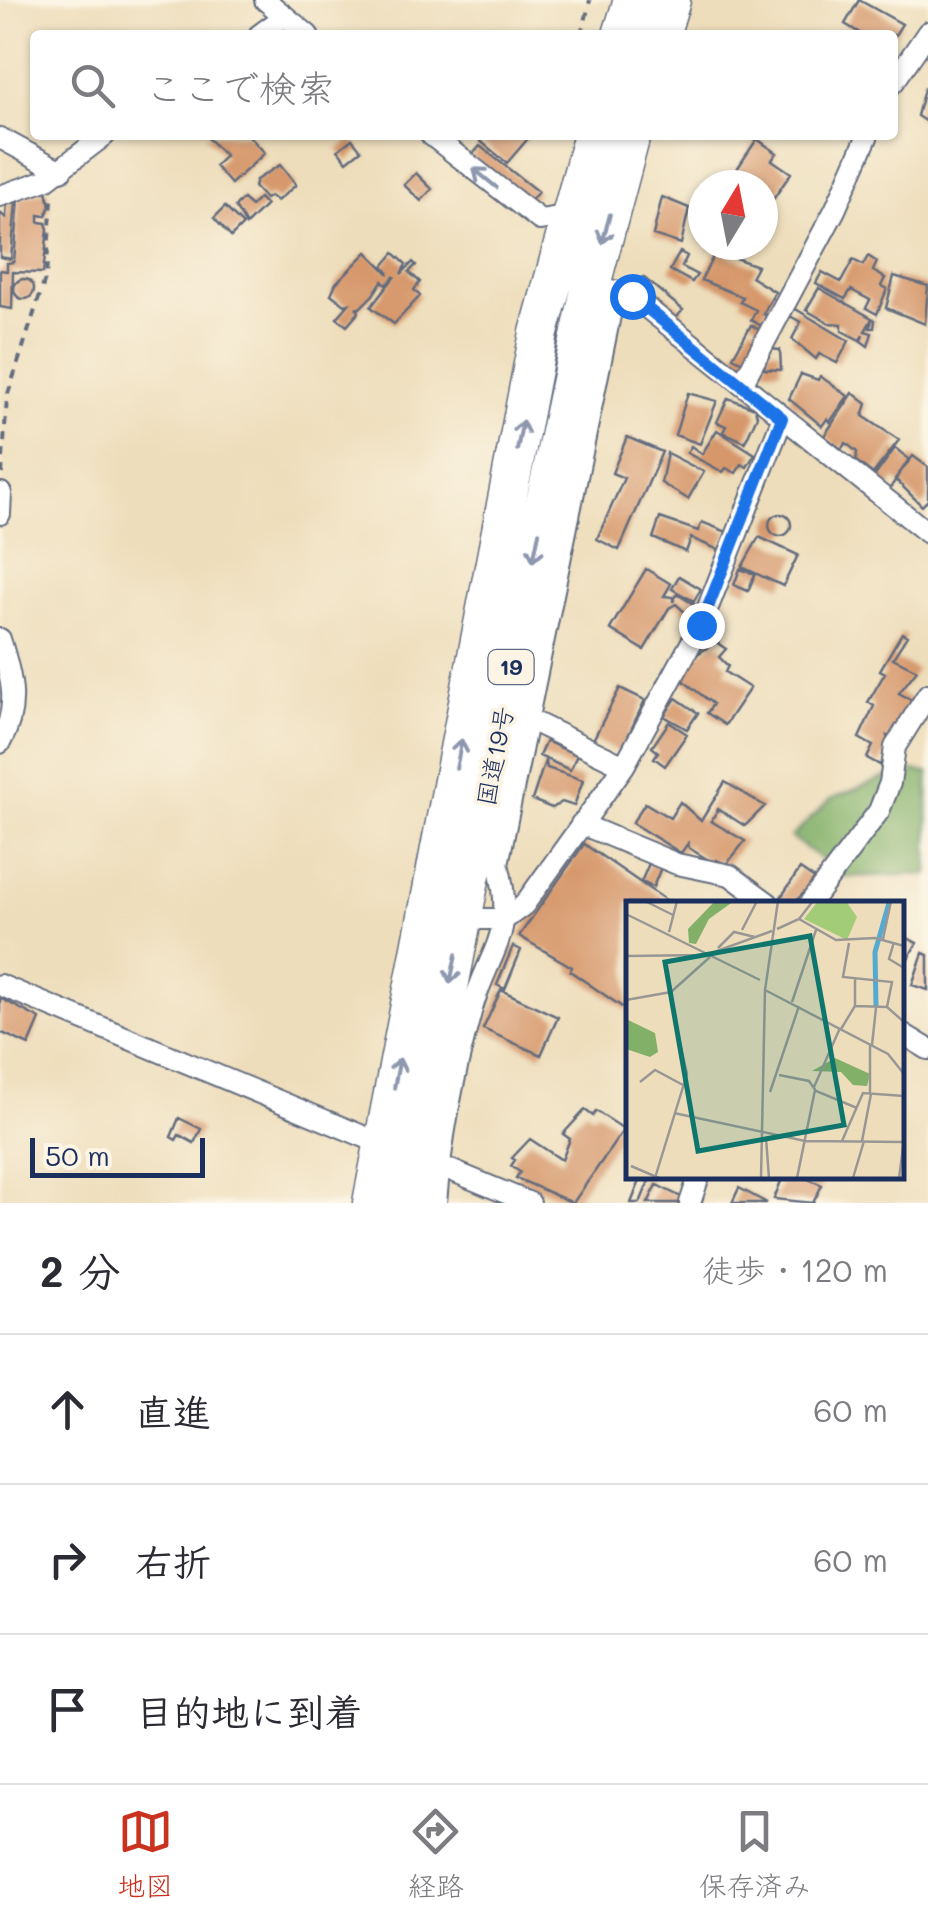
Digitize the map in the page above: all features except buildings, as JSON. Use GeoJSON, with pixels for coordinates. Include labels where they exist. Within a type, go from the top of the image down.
{"type":"FeatureCollection","features":[{"type":"Feature","properties":{"kind":"highway"},"geometry":{"type":"LineString","coordinates":[[624,30],[633,0]]}},
{"type":"Feature","properties":{"kind":"highway"},"geometry":{"type":"LineString","coordinates":[[662,30],[671,0]]}},
{"type":"Feature","properties":{"kind":"highway","name":"国道19号"},"geometry":{"type":"LineString","coordinates":[[408,1203],[555,218],[591,140]]}},
{"type":"Feature","properties":{"kind":"highway","name":"国道19号"},"geometry":{"type":"LineString","coordinates":[[372,1203],[413,1155],[603,288],[630,140]]}},
{"type":"Feature","properties":{"kind":"street"},"geometry":{"type":"LineString","coordinates":[[265,0],[302,30]]}},
{"type":"Feature","properties":{"kind":"street"},"geometry":{"type":"LineString","coordinates":[[266,30],[285,16]]}},
{"type":"Feature","properties":{"kind":"street"},"geometry":{"type":"LineString","coordinates":[[898,77],[928,32]]}},
{"type":"Feature","properties":{"kind":"street"},"geometry":{"type":"LineString","coordinates":[[0,138],[53,175]]}},
{"type":"Feature","properties":{"kind":"street"},"geometry":{"type":"LineString","coordinates":[[0,196],[53,175],[98,140]]}},
{"type":"Feature","properties":{"kind":"street"},"geometry":{"type":"LineString","coordinates":[[438,140],[555,218]]}},
{"type":"Feature","properties":{"kind":"street"},"geometry":{"type":"LineString","coordinates":[[742,384],[834,210],[866,140]]}},
{"type":"Feature","properties":{"kind":"street"},"geometry":{"type":"LineString","coordinates":[[436,1203],[413,1155],[502,940],[508,899],[498,864],[528,719],[603,288],[632,296],[928,533]]}},
{"type":"Feature","properties":{"kind":"street"},"geometry":{"type":"LineString","coordinates":[[464,919],[505,919],[524,905],[624,766],[701,625],[782,418]]}},
{"type":"Feature","properties":{"kind":"street"},"geometry":{"type":"LineString","coordinates":[[0,514],[1,493]]}},
{"type":"Feature","properties":{"kind":"street"},"geometry":{"type":"LineString","coordinates":[[0,640],[14,694],[14,718],[0,743]]}},
{"type":"Feature","properties":{"kind":"street"},"geometry":{"type":"LineString","coordinates":[[812,901],[879,811],[890,783],[896,747],[928,694]]}},
{"type":"Feature","properties":{"kind":"street"},"geometry":{"type":"LineString","coordinates":[[528,719],[624,766]]}},
{"type":"Feature","properties":{"kind":"street"},"geometry":{"type":"LineString","coordinates":[[580,824],[677,864],[730,876],[765,901]]}},
{"type":"Feature","properties":{"kind":"street"},"geometry":{"type":"LineString","coordinates":[[0,986],[530,1203]]}},
{"type":"Feature","properties":{"kind":"street"},"geometry":{"type":"LineString","coordinates":[[903,1034],[928,1049]]}},
{"type":"Feature","properties":{"kind":"street"},"geometry":{"type":"LineString","coordinates":[[690,1203],[698,1178]]}},
{"type":"Feature","properties":{"kind":"path"},"geometry":{"type":"LineString","coordinates":[[583,30],[590,0]]}},
{"type":"Feature","properties":{"kind":"path"},"geometry":{"type":"LineString","coordinates":[[1,493],[7,397],[48,257],[54,220],[53,175]]}},
{"type":"Feature","properties":{"kind":"green space"},"geometry":{"type":"Polygon","coordinates":[[[904,770],[928,773],[928,874],[846,877],[791,837],[831,799],[904,770]]]}},
{"type":"Feature","properties":{"kind":"route"},"geometry":{"type":"LineString","coordinates":[[632,296],[782,418],[701,625]]}}]}
